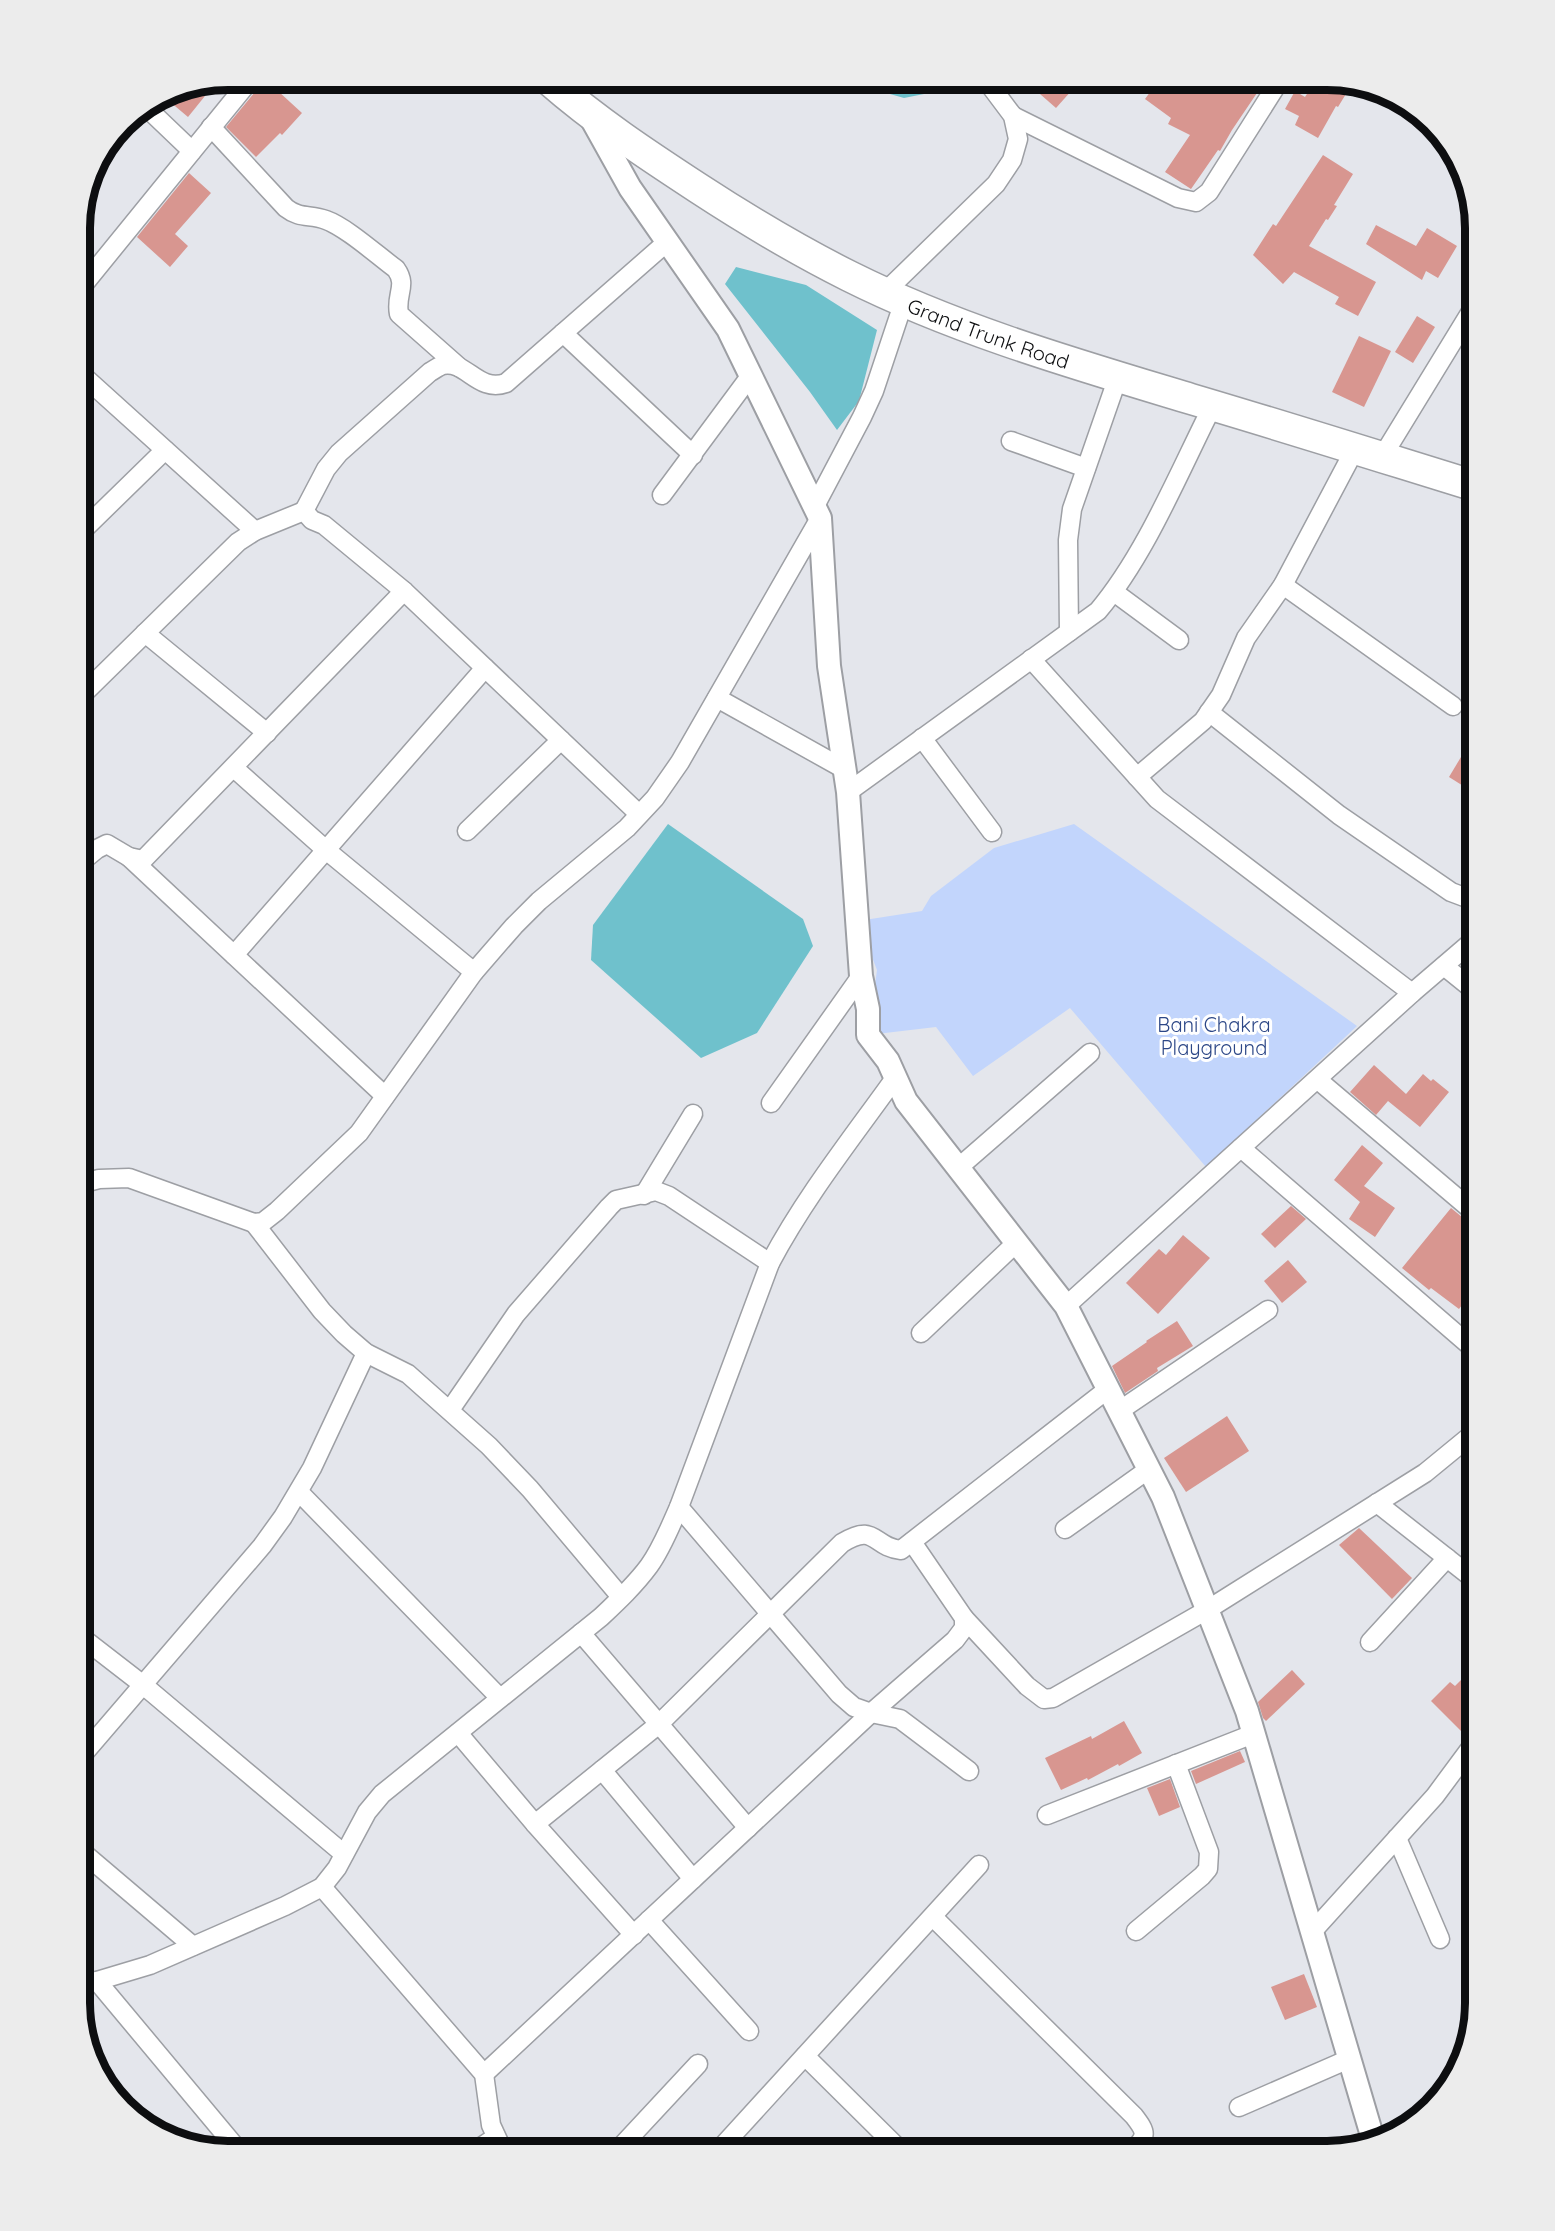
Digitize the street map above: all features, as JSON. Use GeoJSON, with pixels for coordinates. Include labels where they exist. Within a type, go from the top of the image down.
{"type":"FeatureCollection","features":[{"type":"Feature","properties":{"kind":"main road","name":"Grand Trunk Road"},"geometry":{"type":"LineString","coordinates":[[560,90],[588,114],[649,156],[787,244],[850,277],[992,335],[1118,377],[1465,483]]}},
{"type":"Feature","properties":{"kind":"street"},"geometry":{"type":"LineString","coordinates":[[90,277],[242,90]]}},
{"type":"Feature","properties":{"kind":"street"},"geometry":{"type":"LineString","coordinates":[[994,90],[1013,116],[1178,198],[1196,202],[1209,192],[1274,90]]}},
{"type":"Feature","properties":{"kind":"street"},"geometry":{"type":"LineString","coordinates":[[152,113],[192,151]]}},
{"type":"Feature","properties":{"kind":"street"},"geometry":{"type":"LineString","coordinates":[[588,114],[630,188],[728,329],[817,512],[829,666],[848,792],[861,976],[868,1009],[868,1035],[888,1060],[906,1101],[1066,1306],[1163,1497],[1208,1610],[1253,1734],[1371,2134]]}},
{"type":"Feature","properties":{"kind":"street"},"geometry":{"type":"LineString","coordinates":[[254,1224],[263,1222],[270,1216],[359,1133],[474,972],[538,901],[627,828],[655,798],[680,762],[817,512],[874,391],[895,296],[996,184],[1012,160],[1017,139],[1013,116]]}},
{"type":"Feature","properties":{"kind":"street"},"geometry":{"type":"LineString","coordinates":[[211,127],[296,216],[332,223],[396,268],[401,277],[401,288],[396,301],[399,314],[460,368],[482,382],[496,387],[506,383],[668,242]]}},
{"type":"Feature","properties":{"kind":"street"},"geometry":{"type":"LineString","coordinates":[[1137,777],[1203,721],[1221,695],[1246,638],[1369,453],[1465,320]]}},
{"type":"Feature","properties":{"kind":"street"},"geometry":{"type":"LineString","coordinates":[[563,333],[693,455]]}},
{"type":"Feature","properties":{"kind":"street"},"geometry":{"type":"LineString","coordinates":[[90,687],[238,542],[255,531],[304,511],[322,476],[339,453],[430,372],[444,365],[460,368]]}},
{"type":"Feature","properties":{"kind":"street"},"geometry":{"type":"LineString","coordinates":[[662,495],[751,375]]}},
{"type":"Feature","properties":{"kind":"street"},"geometry":{"type":"LineString","coordinates":[[1069,632],[1069,530],[1072,509],[1118,377]]}},
{"type":"Feature","properties":{"kind":"street"},"geometry":{"type":"LineString","coordinates":[[90,382],[255,531]]}},
{"type":"Feature","properties":{"kind":"street"},"geometry":{"type":"LineString","coordinates":[[848,792],[1098,611],[1114,592],[1139,551],[1213,405]]}},
{"type":"Feature","properties":{"kind":"street"},"geometry":{"type":"LineString","coordinates":[[1011,441],[1086,468]]}},
{"type":"Feature","properties":{"kind":"street"},"geometry":{"type":"LineString","coordinates":[[90,522],[165,450]]}},
{"type":"Feature","properties":{"kind":"street"},"geometry":{"type":"LineString","coordinates":[[304,511],[312,520],[324,525],[404,591],[639,814]]}},
{"type":"Feature","properties":{"kind":"street"},"geometry":{"type":"LineString","coordinates":[[1283,585],[1453,706]]}},
{"type":"Feature","properties":{"kind":"street"},"geometry":{"type":"LineString","coordinates":[[129,857],[143,860],[404,591]]}},
{"type":"Feature","properties":{"kind":"street"},"geometry":{"type":"LineString","coordinates":[[1114,592],[1179,640]]}},
{"type":"Feature","properties":{"kind":"street"},"geometry":{"type":"LineString","coordinates":[[144,633],[267,733]]}},
{"type":"Feature","properties":{"kind":"street"},"geometry":{"type":"LineString","coordinates":[[1032,659],[1157,799],[1412,993]]}},
{"type":"Feature","properties":{"kind":"street"},"geometry":{"type":"LineString","coordinates":[[234,955],[485,668]]}},
{"type":"Feature","properties":{"kind":"street"},"geometry":{"type":"LineString","coordinates":[[717,698],[844,769]]}},
{"type":"Feature","properties":{"kind":"street"},"geometry":{"type":"LineString","coordinates":[[1209,712],[1346,820],[1451,892],[1465,897]]}},
{"type":"Feature","properties":{"kind":"street"},"geometry":{"type":"LineString","coordinates":[[922,738],[992,832]]}},
{"type":"Feature","properties":{"kind":"street"},"geometry":{"type":"LineString","coordinates":[[468,831],[561,741]]}},
{"type":"Feature","properties":{"kind":"street"},"geometry":{"type":"LineString","coordinates":[[234,768],[326,850],[474,972]]}},
{"type":"Feature","properties":{"kind":"street"},"geometry":{"type":"LineString","coordinates":[[90,854],[107,844],[129,857],[384,1096]]}},
{"type":"Feature","properties":{"kind":"street"},"geometry":{"type":"LineString","coordinates":[[1066,1306],[1412,993],[1465,948]]}},
{"type":"Feature","properties":{"kind":"street"},"geometry":{"type":"LineString","coordinates":[[1444,966],[1465,982]]}},
{"type":"Feature","properties":{"kind":"street"},"geometry":{"type":"LineString","coordinates":[[771,1102],[861,976]]}},
{"type":"Feature","properties":{"kind":"street"},"geometry":{"type":"LineString","coordinates":[[958,1168],[1090,1053]]}},
{"type":"Feature","properties":{"kind":"street"},"geometry":{"type":"LineString","coordinates":[[90,1984],[150,1965],[285,1906],[322,1887],[344,1854],[367,1812],[382,1794],[581,1633],[621,1597],[650,1566],[664,1542],[679,1507],[770,1263],[801,1209],[895,1078]]}},
{"type":"Feature","properties":{"kind":"street"},"geometry":{"type":"LineString","coordinates":[[1318,1080],[1465,1204]]}},
{"type":"Feature","properties":{"kind":"street"},"geometry":{"type":"LineString","coordinates":[[644,1195],[693,1114]]}},
{"type":"Feature","properties":{"kind":"street"},"geometry":{"type":"LineString","coordinates":[[1241,1148],[1465,1341]]}},
{"type":"Feature","properties":{"kind":"street"},"geometry":{"type":"LineString","coordinates":[[90,1181],[99,1179],[129,1179],[254,1224],[322,1311],[344,1334],[366,1353],[408,1374],[509,1466],[621,1597]]}},
{"type":"Feature","properties":{"kind":"street"},"geometry":{"type":"LineString","coordinates":[[450,1410],[516,1314],[616,1200],[656,1191],[669,1196],[770,1263]]}},
{"type":"Feature","properties":{"kind":"street"},"geometry":{"type":"LineString","coordinates":[[921,1333],[1016,1243]]}},
{"type":"Feature","properties":{"kind":"street"},"geometry":{"type":"LineString","coordinates":[[1119,1410],[1269,1310]]}},
{"type":"Feature","properties":{"kind":"street"},"geometry":{"type":"LineString","coordinates":[[90,1746],[262,1546],[299,1492],[312,1468],[366,1353]]}},
{"type":"Feature","properties":{"kind":"street"},"geometry":{"type":"LineString","coordinates":[[535,1824],[659,1724],[842,1543],[857,1534],[870,1535],[890,1549],[901,1550],[1108,1389]]}},
{"type":"Feature","properties":{"kind":"street"},"geometry":{"type":"LineString","coordinates":[[912,1542],[964,1618],[1027,1686],[1044,1699],[1053,1698],[1208,1610],[1425,1473],[1465,1442]]}},
{"type":"Feature","properties":{"kind":"street"},"geometry":{"type":"LineString","coordinates":[[1065,1529],[1149,1469]]}},
{"type":"Feature","properties":{"kind":"street"},"geometry":{"type":"LineString","coordinates":[[299,1492],[500,1698]]}},
{"type":"Feature","properties":{"kind":"street"},"geometry":{"type":"LineString","coordinates":[[1377,1503],[1465,1572]]}},
{"type":"Feature","properties":{"kind":"street"},"geometry":{"type":"LineString","coordinates":[[679,1507],[839,1694],[854,1707],[900,1719],[969,1771]]}},
{"type":"Feature","properties":{"kind":"street"},"geometry":{"type":"LineString","coordinates":[[1370,1642],[1447,1558]]}},
{"type":"Feature","properties":{"kind":"street"},"geometry":{"type":"LineString","coordinates":[[484,2074],[871,1713],[955,1640],[964,1628],[964,1618]]}},
{"type":"Feature","properties":{"kind":"street"},"geometry":{"type":"LineString","coordinates":[[581,1633],[748,1828]]}},
{"type":"Feature","properties":{"kind":"street"},"geometry":{"type":"LineString","coordinates":[[90,1644],[142,1684],[344,1854]]}},
{"type":"Feature","properties":{"kind":"street"},"geometry":{"type":"LineString","coordinates":[[458,1733],[634,1935]]}},
{"type":"Feature","properties":{"kind":"street"},"geometry":{"type":"LineString","coordinates":[[1047,1815],[1253,1734]]}},
{"type":"Feature","properties":{"kind":"street"},"geometry":{"type":"LineString","coordinates":[[1312,1932],[1435,1796],[1465,1756]]}},
{"type":"Feature","properties":{"kind":"street"},"geometry":{"type":"LineString","coordinates":[[1136,1931],[1208,1869],[1209,1852],[1176,1764]]}},
{"type":"Feature","properties":{"kind":"street"},"geometry":{"type":"LineString","coordinates":[[602,1770],[693,1879]]}},
{"type":"Feature","properties":{"kind":"street"},"geometry":{"type":"LineString","coordinates":[[1397,1838],[1440,1939]]}},
{"type":"Feature","properties":{"kind":"street"},"geometry":{"type":"LineString","coordinates":[[90,1858],[193,1946]]}},
{"type":"Feature","properties":{"kind":"street"},"geometry":{"type":"LineString","coordinates":[[727,2141],[979,1865]]}},
{"type":"Feature","properties":{"kind":"street"},"geometry":{"type":"LineString","coordinates":[[322,1887],[484,2074],[491,2125],[499,2141]]}},
{"type":"Feature","properties":{"kind":"street"},"geometry":{"type":"LineString","coordinates":[[933,1917],[1134,2116],[1144,2129],[1141,2141]]}},
{"type":"Feature","properties":{"kind":"street"},"geometry":{"type":"LineString","coordinates":[[649,1920],[749,2031]]}},
{"type":"Feature","properties":{"kind":"street"},"geometry":{"type":"LineString","coordinates":[[97,1982],[231,2141]]}},
{"type":"Feature","properties":{"kind":"street"},"geometry":{"type":"LineString","coordinates":[[805,2056],[891,2141]]}},
{"type":"Feature","properties":{"kind":"street"},"geometry":{"type":"LineString","coordinates":[[1239,2107],[1349,2059]]}},
{"type":"Feature","properties":{"kind":"street"},"geometry":{"type":"LineString","coordinates":[[626,2141],[698,2064]]}},
{"type":"Feature","properties":{"kind":"green space","name":"Bani Chakra Playground"},"geometry":{"type":"Polygon","coordinates":[[[1074,824],[1357,1026],[1206,1167],[1070,1008],[973,1076],[936,1027],[868,1035],[877,970],[858,921],[922,911],[931,896],[994,848],[1074,824]]]}},
{"type":"Feature","properties":{"kind":"shaded area"},"geometry":{"type":"Polygon","coordinates":[[[876,90],[939,90],[939,91],[904,98],[876,90]]]}},
{"type":"Feature","properties":{"kind":"shaded area"},"geometry":{"type":"Polygon","coordinates":[[[736,267],[806,285],[877,330],[859,401],[837,430],[725,284],[736,267]]]}},
{"type":"Feature","properties":{"kind":"shaded area"},"geometry":{"type":"Polygon","coordinates":[[[668,824],[803,919],[813,946],[757,1033],[701,1058],[591,960],[593,925],[668,824]]]}},
{"type":"Feature","properties":{"kind":"building"},"geometry":{"type":"Polygon","coordinates":[[[257,90],[277,90],[302,113],[282,135],[280,133],[256,157],[226,127],[257,90]]]}},
{"type":"Feature","properties":{"kind":"building"},"geometry":{"type":"Polygon","coordinates":[[[1035,90],[1072,90],[1056,108],[1035,90]]]}},
{"type":"Feature","properties":{"kind":"building"},"geometry":{"type":"Polygon","coordinates":[[[1152,90],[1252,90],[1257,93],[1220,151],[1218,150],[1191,189],[1165,172],[1190,135],[1168,124],[1171,118],[1145,99],[1152,90]]]}},
{"type":"Feature","properties":{"kind":"building"},"geometry":{"type":"Polygon","coordinates":[[[1310,90],[1347,92],[1338,107],[1336,106],[1318,138],[1295,125],[1299,116],[1285,109],[1295,91],[1305,97],[1310,90]]]}},
{"type":"Feature","properties":{"kind":"building"},"geometry":{"type":"Polygon","coordinates":[[[201,93],[205,96],[188,117],[170,102],[201,93]]]}},
{"type":"Feature","properties":{"kind":"building"},"geometry":{"type":"Polygon","coordinates":[[[1323,155],[1353,174],[1334,205],[1337,206],[1309,246],[1376,282],[1358,316],[1335,304],[1339,297],[1294,272],[1283,284],[1253,255],[1273,224],[1276,226],[1323,155]]]}},
{"type":"Feature","properties":{"kind":"building"},"geometry":{"type":"Polygon","coordinates":[[[189,173],[211,193],[175,234],[188,246],[170,267],[137,237],[189,173]]]}},
{"type":"Feature","properties":{"kind":"building"},"geometry":{"type":"Polygon","coordinates":[[[1376,225],[1416,246],[1427,228],[1457,246],[1438,278],[1426,271],[1422,280],[1366,244],[1376,225]]]}},
{"type":"Feature","properties":{"kind":"building"},"geometry":{"type":"Polygon","coordinates":[[[1417,316],[1435,327],[1413,363],[1395,352],[1417,316]]]}},
{"type":"Feature","properties":{"kind":"building"},"geometry":{"type":"Polygon","coordinates":[[[1359,336],[1391,351],[1364,407],[1332,392],[1359,336]]]}},
{"type":"Feature","properties":{"kind":"building"},"geometry":{"type":"Polygon","coordinates":[[[1461,757],[1465,759],[1465,787],[1449,777],[1461,757]]]}},
{"type":"Feature","properties":{"kind":"building"},"geometry":{"type":"Polygon","coordinates":[[[1374,1065],[1406,1094],[1423,1074],[1449,1092],[1420,1127],[1388,1101],[1376,1115],[1350,1092],[1374,1065]]]}},
{"type":"Feature","properties":{"kind":"building"},"geometry":{"type":"Polygon","coordinates":[[[1362,1145],[1383,1163],[1364,1186],[1395,1208],[1375,1237],[1349,1219],[1360,1202],[1334,1180],[1362,1145]]]}},
{"type":"Feature","properties":{"kind":"building"},"geometry":{"type":"Polygon","coordinates":[[[1291,1206],[1306,1219],[1275,1248],[1261,1234],[1291,1206]]]}},
{"type":"Feature","properties":{"kind":"building"},"geometry":{"type":"Polygon","coordinates":[[[1451,1208],[1465,1220],[1465,1301],[1459,1309],[1431,1288],[1429,1290],[1402,1268],[1451,1208]]]}},
{"type":"Feature","properties":{"kind":"building"},"geometry":{"type":"Polygon","coordinates":[[[1183,1235],[1210,1258],[1158,1314],[1126,1283],[1159,1249],[1166,1255],[1183,1235]]]}},
{"type":"Feature","properties":{"kind":"building"},"geometry":{"type":"Polygon","coordinates":[[[1288,1260],[1307,1282],[1282,1303],[1264,1281],[1288,1260]]]}},
{"type":"Feature","properties":{"kind":"building"},"geometry":{"type":"Polygon","coordinates":[[[1177,1321],[1193,1346],[1157,1368],[1158,1371],[1125,1393],[1112,1366],[1177,1321]]]}},
{"type":"Feature","properties":{"kind":"building"},"geometry":{"type":"Polygon","coordinates":[[[1227,1416],[1249,1451],[1186,1492],[1164,1458],[1227,1416]]]}},
{"type":"Feature","properties":{"kind":"building"},"geometry":{"type":"Polygon","coordinates":[[[1359,1528],[1412,1578],[1392,1599],[1339,1545],[1359,1528]]]}},
{"type":"Feature","properties":{"kind":"building"},"geometry":{"type":"Polygon","coordinates":[[[1292,1670],[1305,1684],[1266,1721],[1258,1702],[1292,1670]]]}},
{"type":"Feature","properties":{"kind":"building"},"geometry":{"type":"Polygon","coordinates":[[[1465,1676],[1465,1731],[1463,1733],[1431,1701],[1450,1682],[1455,1686],[1465,1676]]]}},
{"type":"Feature","properties":{"kind":"building"},"geometry":{"type":"Polygon","coordinates":[[[1124,1721],[1142,1753],[1119,1766],[1118,1764],[1088,1780],[1087,1778],[1061,1790],[1045,1758],[1091,1736],[1092,1739],[1124,1721]]]}},
{"type":"Feature","properties":{"kind":"building"},"geometry":{"type":"Polygon","coordinates":[[[1240,1751],[1245,1762],[1196,1784],[1191,1771],[1240,1751]]]}},
{"type":"Feature","properties":{"kind":"building"},"geometry":{"type":"Polygon","coordinates":[[[1170,1779],[1180,1807],[1159,1816],[1147,1788],[1170,1779]]]}},
{"type":"Feature","properties":{"kind":"building"},"geometry":{"type":"Polygon","coordinates":[[[1304,1974],[1317,2007],[1285,2020],[1271,1987],[1304,1974]]]}}]}
